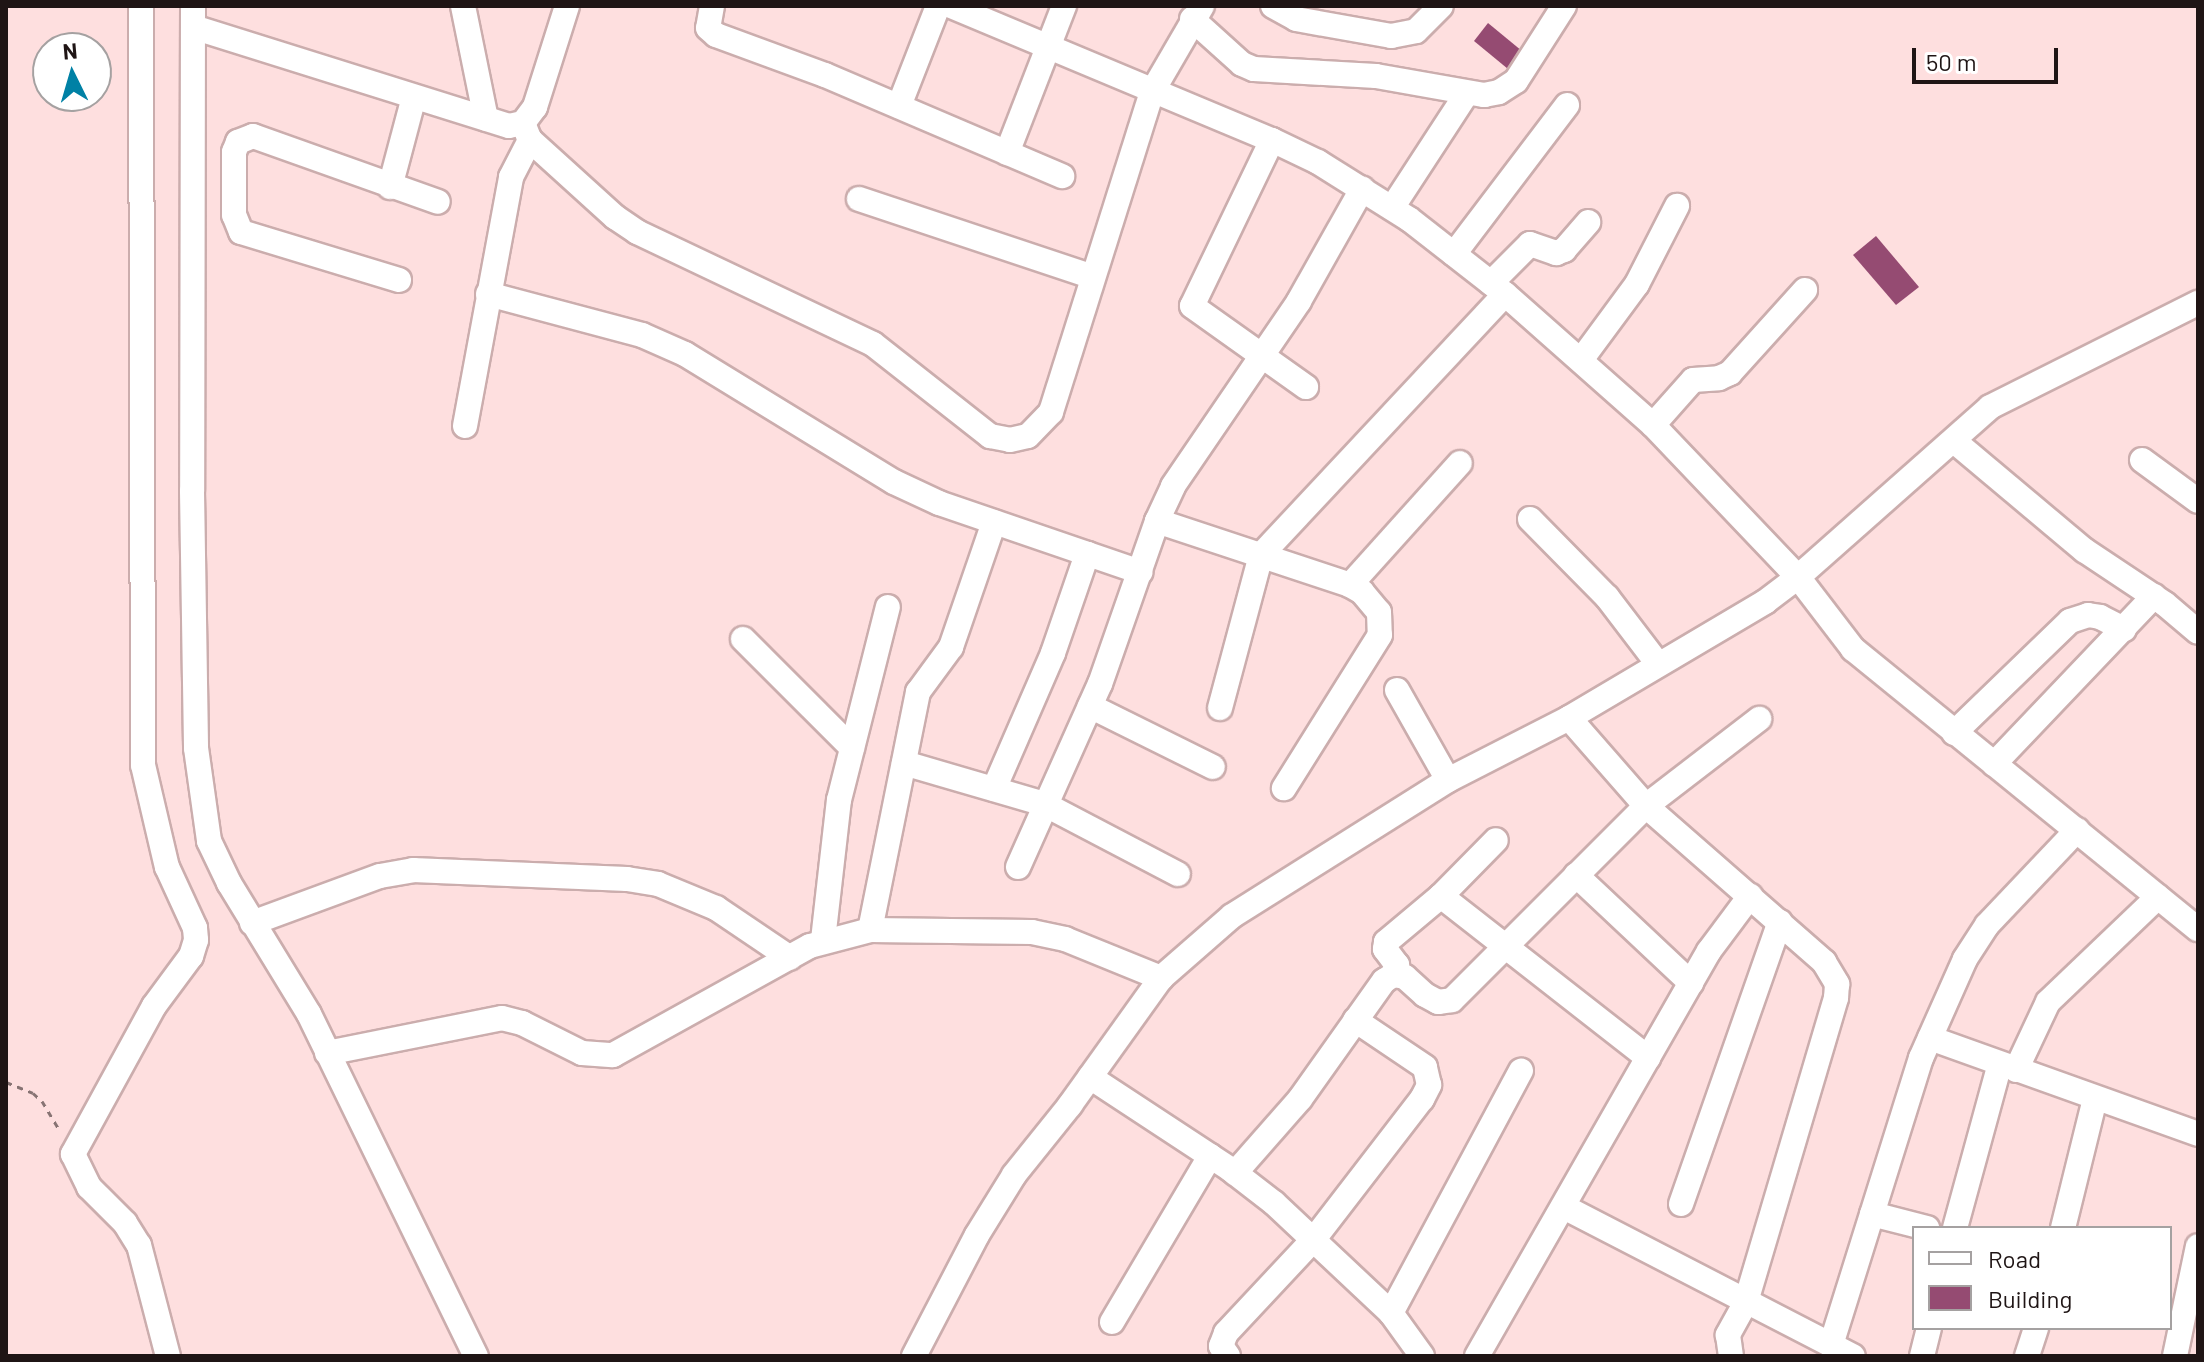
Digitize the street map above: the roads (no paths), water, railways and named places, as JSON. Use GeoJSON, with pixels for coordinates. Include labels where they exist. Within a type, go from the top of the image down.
{"type":"FeatureCollection","features":[{"type":"Feature","properties":{"kind":"street"},"geometry":{"type":"LineString","coordinates":[[141,6],[143,765],[167,867],[195,928],[196,940],[191,956],[154,1006],[73,1154],[89,1187],[133,1232],[168,1356]]}},
{"type":"Feature","properties":{"kind":"street"},"geometry":{"type":"LineString","coordinates":[[463,6],[486,119]]}},
{"type":"Feature","properties":{"kind":"street"},"geometry":{"type":"LineString","coordinates":[[465,426],[511,177],[567,6]]}},
{"type":"Feature","properties":{"kind":"street"},"geometry":{"type":"LineString","coordinates":[[712,6],[708,28],[716,35],[899,106],[1062,176]]}},
{"type":"Feature","properties":{"kind":"street"},"geometry":{"type":"LineString","coordinates":[[899,106],[938,6]]}},
{"type":"Feature","properties":{"kind":"street"},"geometry":{"type":"LineString","coordinates":[[952,6],[1272,140],[1392,208],[1498,289],[1653,425],[1798,577],[1853,649],[2198,929]]}},
{"type":"Feature","properties":{"kind":"street"},"geometry":{"type":"LineString","coordinates":[[1007,153],[1064,6]]}},
{"type":"Feature","properties":{"kind":"street"},"geometry":{"type":"LineString","coordinates":[[1273,6],[1404,35],[1425,25],[1441,6]]}},
{"type":"Feature","properties":{"kind":"street"},"geometry":{"type":"LineString","coordinates":[[476,1356],[309,1014],[252,923],[209,841],[196,748],[192,491],[193,17],[414,97],[526,132],[615,217],[637,232],[873,344],[990,436],[1010,440],[1028,436],[1051,412],[1091,276],[1152,92],[1197,12],[1242,64],[1254,69],[1376,76],[1467,93],[1499,92],[1516,81],[1564,6]]}},
{"type":"Feature","properties":{"kind":"street"},"geometry":{"type":"LineString","coordinates":[[1392,208],[1467,93]]}},
{"type":"Feature","properties":{"kind":"street"},"geometry":{"type":"LineString","coordinates":[[390,187],[414,97]]}},
{"type":"Feature","properties":{"kind":"street"},"geometry":{"type":"LineString","coordinates":[[1454,254],[1567,105]]}},
{"type":"Feature","properties":{"kind":"street"},"geometry":{"type":"LineString","coordinates":[[399,280],[241,232],[234,215],[234,152],[238,142],[253,136],[438,202]]}},
{"type":"Feature","properties":{"kind":"street"},"geometry":{"type":"LineString","coordinates":[[1272,140],[1192,304],[1194,310],[1262,353],[1306,387]]}},
{"type":"Feature","properties":{"kind":"street"},"geometry":{"type":"LineString","coordinates":[[1018,867],[1090,706],[1157,521],[1173,486],[1299,301],[1362,189]]}},
{"type":"Feature","properties":{"kind":"street"},"geometry":{"type":"LineString","coordinates":[[859,199],[1091,276]]}},
{"type":"Feature","properties":{"kind":"street"},"geometry":{"type":"LineString","coordinates":[[1581,360],[1637,284],[1677,206]]}},
{"type":"Feature","properties":{"kind":"street"},"geometry":{"type":"LineString","coordinates":[[1220,708],[1261,555],[1498,289],[1530,244],[1556,253],[1564,250],[1588,222]]}},
{"type":"Feature","properties":{"kind":"street"},"geometry":{"type":"LineString","coordinates":[[1653,425],[1693,380],[1719,378],[1730,373],[1805,290]]}},
{"type":"Feature","properties":{"kind":"street"},"geometry":{"type":"LineString","coordinates":[[488,294],[603,322],[685,354],[894,482],[994,522],[1141,572]]}},
{"type":"Feature","properties":{"kind":"street"},"geometry":{"type":"LineString","coordinates":[[914,1356],[977,1235],[1014,1175],[1161,978],[1232,916],[1448,780],[1569,718],[1765,602],[1798,577],[1990,407],[2195,311]]}},
{"type":"Feature","properties":{"kind":"street"},"geometry":{"type":"LineString","coordinates":[[1954,441],[2084,550],[2154,596],[2198,632]]}},
{"type":"Feature","properties":{"kind":"street"},"geometry":{"type":"LineString","coordinates":[[2142,460],[2198,501]]}},
{"type":"Feature","properties":{"kind":"street"},"geometry":{"type":"LineString","coordinates":[[1350,585],[1460,463]]}},
{"type":"Feature","properties":{"kind":"street"},"geometry":{"type":"LineString","coordinates":[[1530,519],[1607,597],[1658,664]]}},
{"type":"Feature","properties":{"kind":"street"},"geometry":{"type":"LineString","coordinates":[[1157,521],[1350,585],[1375,604],[1382,619],[1380,635],[1284,788]]}},
{"type":"Feature","properties":{"kind":"street"},"geometry":{"type":"LineString","coordinates":[[870,930],[918,692],[951,647],[994,522]]}},
{"type":"Feature","properties":{"kind":"street"},"geometry":{"type":"LineString","coordinates":[[994,789],[1053,653],[1087,554]]}},
{"type":"Feature","properties":{"kind":"street"},"geometry":{"type":"LineString","coordinates":[[1994,764],[2154,596]]}},
{"type":"Feature","properties":{"kind":"street"},"geometry":{"type":"LineString","coordinates":[[823,940],[839,800],[888,607]]}},
{"type":"Feature","properties":{"kind":"street"},"geometry":{"type":"LineString","coordinates":[[1954,733],[2070,621],[2088,615],[2100,617],[2124,629]]}},
{"type":"Feature","properties":{"kind":"street"},"geometry":{"type":"LineString","coordinates":[[743,639],[852,748]]}},
{"type":"Feature","properties":{"kind":"street"},"geometry":{"type":"LineString","coordinates":[[1397,690],[1448,780]]}},
{"type":"Feature","properties":{"kind":"street"},"geometry":{"type":"LineString","coordinates":[[1090,706],[1213,767]]}},
{"type":"Feature","properties":{"kind":"street"},"geometry":{"type":"LineString","coordinates":[[1569,718],[1646,806],[1824,962],[1837,984],[1836,998],[1746,1302],[1728,1335],[1731,1356]]}},
{"type":"Feature","properties":{"kind":"street"},"geometry":{"type":"LineString","coordinates":[[1393,975],[1405,977],[1438,1002],[1452,1000],[1646,806],[1759,719]]}},
{"type":"Feature","properties":{"kind":"street"},"geometry":{"type":"LineString","coordinates":[[904,763],[1044,804],[1178,874]]}},
{"type":"Feature","properties":{"kind":"street"},"geometry":{"type":"LineString","coordinates":[[1831,1345],[1930,1038],[1975,942],[2077,830]]}},
{"type":"Feature","properties":{"kind":"street"},"geometry":{"type":"LineString","coordinates":[[1235,1173],[1300,1099],[1384,981],[1393,975],[1397,965],[1385,949],[1386,942],[1441,896],[1496,840]]}},
{"type":"Feature","properties":{"kind":"street"},"geometry":{"type":"LineString","coordinates":[[252,923],[380,876],[413,870],[627,879],[658,884],[716,908],[790,958]]}},
{"type":"Feature","properties":{"kind":"street"},"geometry":{"type":"LineString","coordinates":[[1576,875],[1691,983]]}},
{"type":"Feature","properties":{"kind":"street"},"geometry":{"type":"LineString","coordinates":[[1441,896],[1648,1058]]}},
{"type":"Feature","properties":{"kind":"street"},"geometry":{"type":"LineString","coordinates":[[1477,1356],[1709,951],[1750,896]]}},
{"type":"Feature","properties":{"kind":"street"},"geometry":{"type":"LineString","coordinates":[[1956,1226],[2008,1067],[2048,1002],[2158,897]]}},
{"type":"Feature","properties":{"kind":"street"},"geometry":{"type":"LineString","coordinates":[[1681,1204],[1780,922]]}},
{"type":"Feature","properties":{"kind":"street"},"geometry":{"type":"LineString","coordinates":[[327,1053],[502,1018],[522,1023],[582,1053],[613,1055],[823,940],[870,930],[1032,932],[1065,939],[1161,978]]}},
{"type":"Feature","properties":{"kind":"street"},"geometry":{"type":"LineString","coordinates":[[1228,1356],[1221,1346],[1226,1333],[1314,1239],[1422,1099],[1429,1085],[1425,1067],[1355,1020]]}},
{"type":"Feature","properties":{"kind":"street"},"geometry":{"type":"LineString","coordinates":[[1930,1038],[2198,1134]]}},
{"type":"Feature","properties":{"kind":"street"},"geometry":{"type":"LineString","coordinates":[[1391,1313],[1521,1071]]}},
{"type":"Feature","properties":{"kind":"street"},"geometry":{"type":"LineString","coordinates":[[1090,1077],[1235,1173],[1314,1239],[1391,1313],[1422,1356]]}},
{"type":"Feature","properties":{"kind":"street"},"geometry":{"type":"LineString","coordinates":[[2063,1226],[2095,1099]]}},
{"type":"Feature","properties":{"kind":"street"},"geometry":{"type":"LineString","coordinates":[[1112,1322],[1210,1156]]}},
{"type":"Feature","properties":{"kind":"street"},"geometry":{"type":"LineString","coordinates":[[1564,1207],[1853,1356]]}},
{"type":"Feature","properties":{"kind":"street"},"geometry":{"type":"LineString","coordinates":[[1872,1214],[1919,1226]]}},
{"type":"Feature","properties":{"kind":"street"},"geometry":{"type":"LineString","coordinates":[[2175,1356],[2179,1296],[2198,1246]]}},
{"type":"Feature","properties":{"kind":"street"},"geometry":{"type":"LineString","coordinates":[[1922,1356],[1928,1330]]}},
{"type":"Feature","properties":{"kind":"street"},"geometry":{"type":"LineString","coordinates":[[2027,1356],[2035,1330]]}}]}
